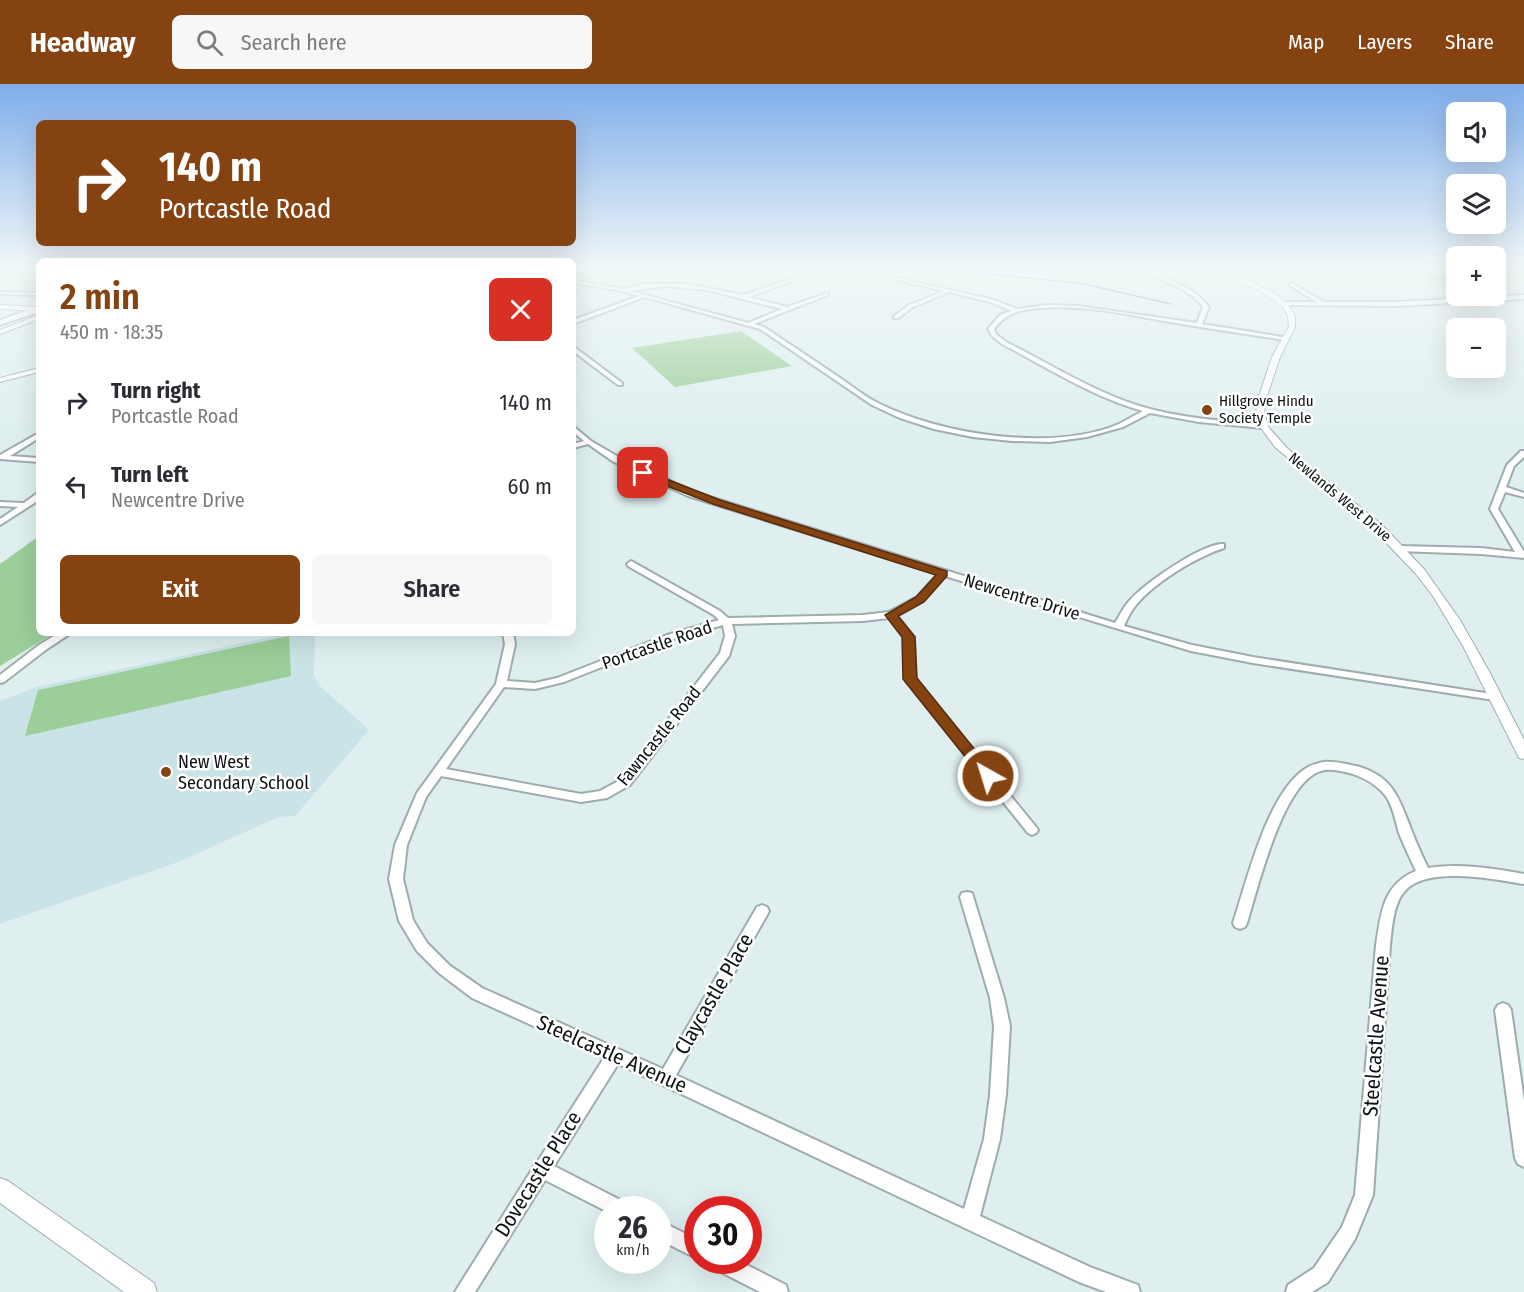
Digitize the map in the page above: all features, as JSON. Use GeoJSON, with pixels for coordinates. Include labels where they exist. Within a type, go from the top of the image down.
{"type":"FeatureCollection","features":[{"type":"Feature","properties":{"kind":"street"},"geometry":{"type":"LineString","coordinates":[[0,332],[20,324]]}},
{"type":"Feature","properties":{"kind":"street"},"geometry":{"type":"LineString","coordinates":[[750,324],[772,332],[874,404],[936,428],[995,438],[1053,439],[1114,429],[1134,421],[1149,411]]}},
{"type":"Feature","properties":{"kind":"street"},"geometry":{"type":"LineString","coordinates":[[993,324],[991,329],[994,335],[1004,343],[1103,394],[1149,411],[1192,419],[1263,426],[1259,412],[1260,401],[1291,324]]}},
{"type":"Feature","properties":{"kind":"street"},"geometry":{"type":"LineString","coordinates":[[1194,324],[1286,338]]}},
{"type":"Feature","properties":{"kind":"street"},"geometry":{"type":"LineString","coordinates":[[576,350],[620,384]]}},
{"type":"Feature","properties":{"kind":"street"},"geometry":{"type":"LineString","coordinates":[[0,380],[36,371]]}},
{"type":"Feature","properties":{"kind":"street","name":"Newlands West Drive"},"geometry":{"type":"LineString","coordinates":[[1263,426],[1278,444],[1400,549],[1427,579],[1524,754]]}},
{"type":"Feature","properties":{"kind":"street","name":"Newcentre Drive"},"geometry":{"type":"LineString","coordinates":[[576,431],[589,442],[643,473],[691,494],[1118,627],[1191,648],[1253,660],[1494,697]]}},
{"type":"Feature","properties":{"kind":"street"},"geometry":{"type":"LineString","coordinates":[[1,457],[36,437]]}},
{"type":"Feature","properties":{"kind":"street"},"geometry":{"type":"LineString","coordinates":[[576,445],[589,442]]}},
{"type":"Feature","properties":{"kind":"street"},"geometry":{"type":"LineString","coordinates":[[1522,555],[1495,515],[1494,502],[1511,465],[1524,453]]}},
{"type":"Feature","properties":{"kind":"street"},"geometry":{"type":"LineString","coordinates":[[1,457],[36,460]]}},
{"type":"Feature","properties":{"kind":"street"},"geometry":{"type":"LineString","coordinates":[[1501,488],[1524,495]]}},
{"type":"Feature","properties":{"kind":"street"},"geometry":{"type":"LineString","coordinates":[[0,522],[36,498]]}},
{"type":"Feature","properties":{"kind":"street"},"geometry":{"type":"LineString","coordinates":[[0,504],[25,505]]}},
{"type":"Feature","properties":{"kind":"street"},"geometry":{"type":"LineString","coordinates":[[1118,627],[1134,601],[1151,587],[1204,551],[1221,546]]}},
{"type":"Feature","properties":{"kind":"street"},"geometry":{"type":"LineString","coordinates":[[1400,549],[1522,555]]}},
{"type":"Feature","properties":{"kind":"street"},"geometry":{"type":"LineString","coordinates":[[630,564],[717,613],[727,621]]}},
{"type":"Feature","properties":{"kind":"street","name":"Portcastle Road"},"geometry":{"type":"LineString","coordinates":[[501,684],[535,686],[560,680],[670,637],[727,621],[862,618],[891,615],[920,600],[943,573]]}},
{"type":"Feature","properties":{"kind":"street"},"geometry":{"type":"LineString","coordinates":[[891,615],[909,637],[910,679],[1032,830]]}},
{"type":"Feature","properties":{"kind":"street","name":"Fawncastle Road"},"geometry":{"type":"LineString","coordinates":[[439,771],[581,798],[603,795],[615,789],[626,782],[725,654],[732,639],[727,621]]}},
{"type":"Feature","properties":{"kind":"street"},"geometry":{"type":"LineString","coordinates":[[0,680],[61,636]]}},
{"type":"Feature","properties":{"kind":"street","name":"Steelcastle Avenue"},"geometry":{"type":"LineString","coordinates":[[509,636],[510,644],[501,684],[421,796],[401,845],[396,879],[406,921],[422,947],[441,967],[477,993],[666,1078],[1086,1275],[1131,1292]]}},
{"type":"Feature","properties":{"kind":"street"},"geometry":{"type":"LineString","coordinates":[[1240,923],[1272,827],[1295,786],[1306,773],[1316,768],[1334,766],[1347,768],[1373,778],[1384,786],[1397,808],[1405,833],[1424,873]]}},
{"type":"Feature","properties":{"kind":"street","name":"Steelcastle Avenue"},"geometry":{"type":"LineString","coordinates":[[1295,1292],[1321,1275],[1349,1233],[1364,1195],[1383,945],[1390,906],[1401,885],[1424,873],[1458,870],[1524,879]]}},
{"type":"Feature","properties":{"kind":"street"},"geometry":{"type":"LineString","coordinates":[[967,897],[997,998],[1002,1026],[998,1095],[992,1139],[970,1221]]}},
{"type":"Feature","properties":{"kind":"street","name":"Claycastle Place"},"geometry":{"type":"LineString","coordinates":[[666,1078],[762,911]]}},
{"type":"Feature","properties":{"kind":"street"},"geometry":{"type":"LineString","coordinates":[[1503,1011],[1524,1158]]}},
{"type":"Feature","properties":{"kind":"street","name":"Dovecastle Place"},"geometry":{"type":"LineString","coordinates":[[464,1292],[614,1056]]}},
{"type":"Feature","properties":{"kind":"street"},"geometry":{"type":"LineString","coordinates":[[541,1168],[595,1196]]}},
{"type":"Feature","properties":{"kind":"street"},"geometry":{"type":"LineString","coordinates":[[0,1189],[145,1292]]}},
{"type":"Feature","properties":{"kind":"street"},"geometry":{"type":"LineString","coordinates":[[745,1274],[779,1292]]}},
{"type":"Feature","properties":{"kind":"shaded area","name":"New West Secondary School"},"geometry":{"type":"Polygon","coordinates":[[[275,636],[315,636],[314,676],[320,686],[369,730],[295,816],[278,817],[181,861],[0,924],[0,701],[36,687],[275,636]]]}},
{"type":"Feature","properties":{"kind":"green space"},"geometry":{"type":"Polygon","coordinates":[[[741,331],[792,366],[675,387],[632,348],[741,331]]]}},
{"type":"Feature","properties":{"kind":"green space"},"geometry":{"type":"Polygon","coordinates":[[[36,538],[36,636],[49,636],[0,666],[0,564],[36,538]]]}},
{"type":"Feature","properties":{"kind":"green space"},"geometry":{"type":"Polygon","coordinates":[[[289,636],[291,676],[25,736],[38,690],[289,636]]]}},
{"type":"Feature","properties":{"kind":"place","name":"Hillgrove Hindu Society Temple"},"geometry":{"type":"Point","coordinates":[1207,410]}},
{"type":"Feature","properties":{"kind":"place","name":"New West Secondary School"},"geometry":{"type":"Point","coordinates":[166,772]}},
{"type":"Feature","properties":{"kind":"route"},"geometry":{"type":"LineString","coordinates":[[643,473],[691,494],[943,573],[920,600],[891,615],[909,637],[908,674],[910,679],[988,776]]}}]}
